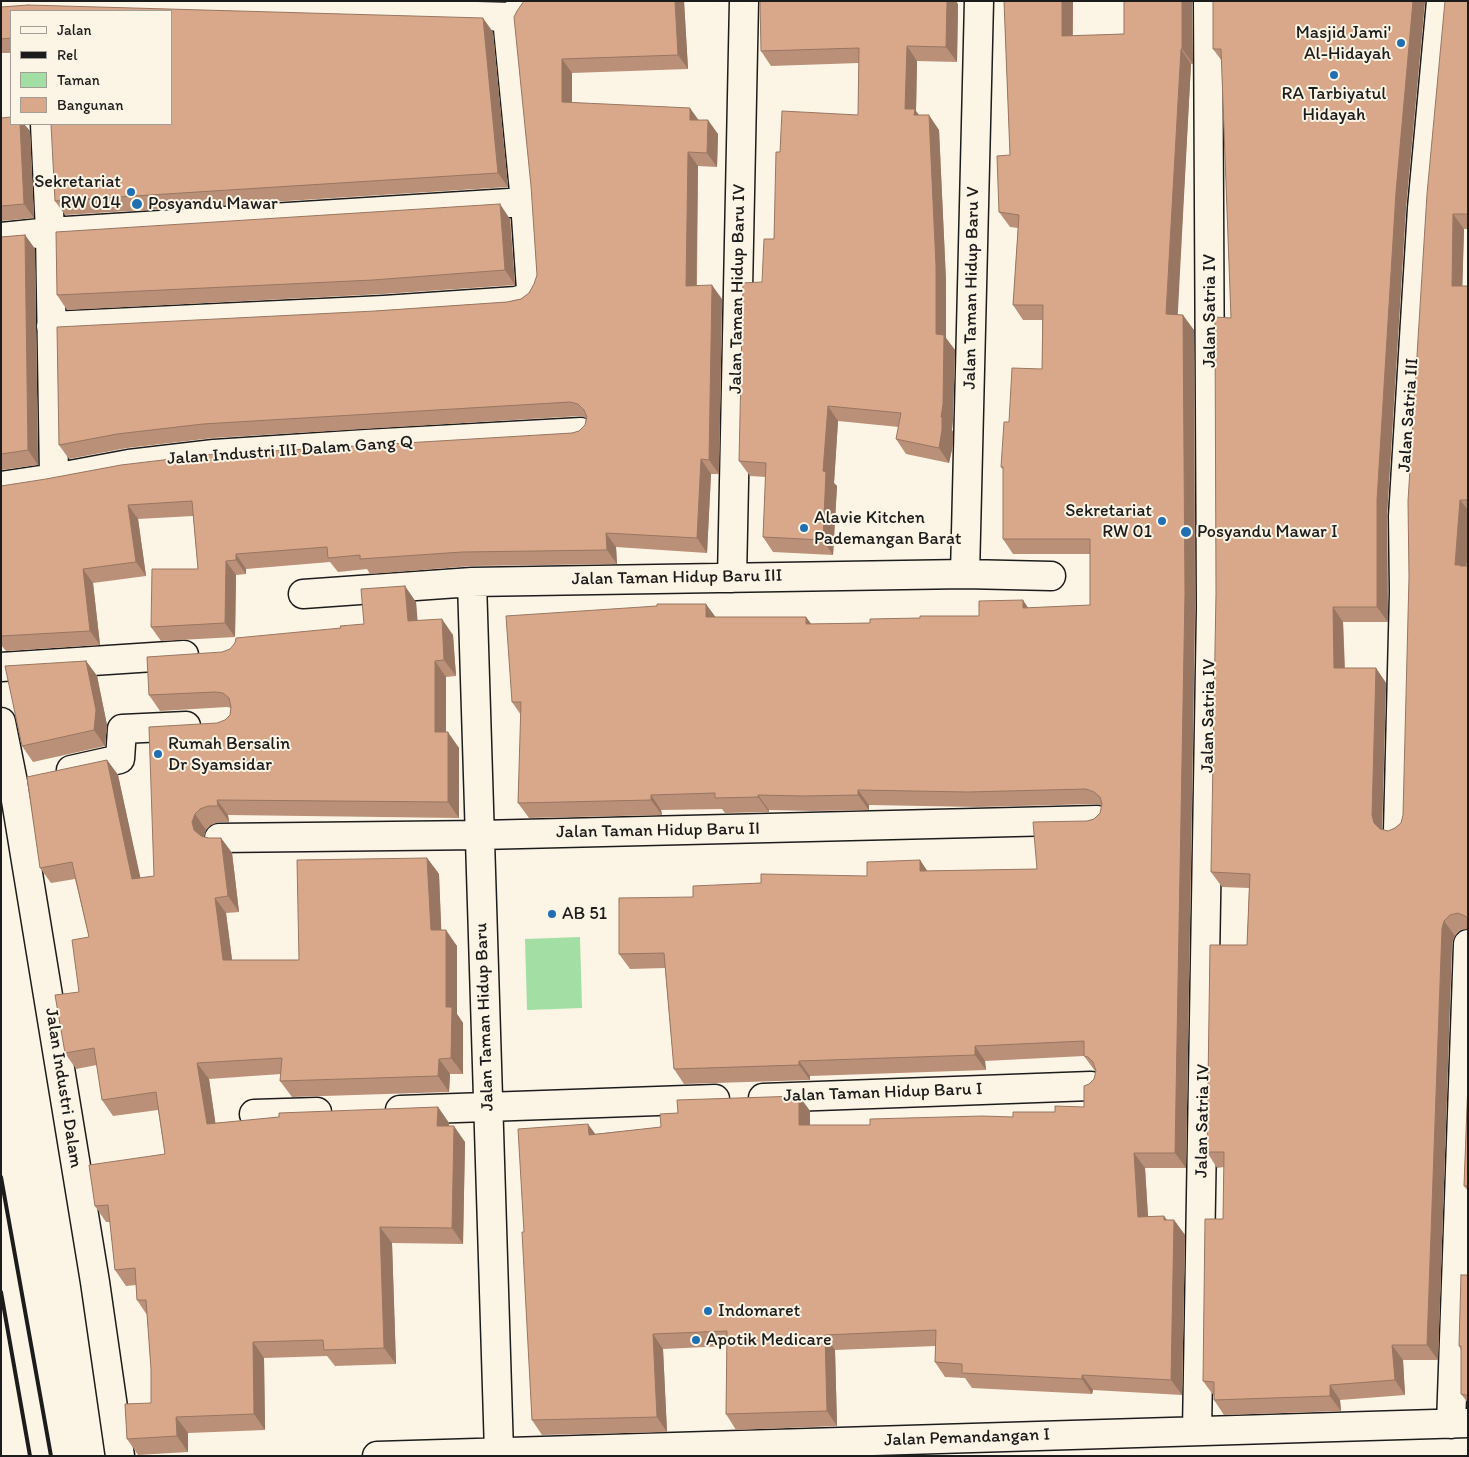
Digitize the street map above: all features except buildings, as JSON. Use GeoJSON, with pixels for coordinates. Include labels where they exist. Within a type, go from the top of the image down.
{"type":"FeatureCollection","features":[{"type":"Feature","properties":{"kind":"street","name":"Jalan Taman Hidup Baru IV"},"geometry":{"type":"LineString","coordinates":[[732,578],[744,1]]}},
{"type":"Feature","properties":{"kind":"street","name":"Jalan Taman Hidup Baru V"},"geometry":{"type":"LineString","coordinates":[[965,574],[979,1]]}},
{"type":"Feature","properties":{"kind":"street","name":"Jalan Satria IV"},"geometry":{"type":"LineString","coordinates":[[1197,1431],[1211,608],[1208,1]]}},
{"type":"Feature","properties":{"kind":"street","name":"Jalan Satria III"},"geometry":{"type":"LineString","coordinates":[[1398,830],[1404,592],[1403,516],[1422,208],[1441,1]]}},
{"type":"Feature","properties":{"kind":"street"},"geometry":{"type":"LineString","coordinates":[[1,6],[519,9],[508,28],[525,202],[531,290],[526,298],[516,301],[384,310],[52,326]]}},
{"type":"Feature","properties":{"kind":"street"},"geometry":{"type":"LineString","coordinates":[[45,125],[50,232],[54,478]]}},
{"type":"Feature","properties":{"kind":"street"},"geometry":{"type":"LineString","coordinates":[[1,237],[50,232],[525,202]]}},
{"type":"Feature","properties":{"kind":"street","name":"Jalan Industri III Dalam Gang Q"},"geometry":{"type":"LineString","coordinates":[[1,486],[129,464],[214,454],[582,432]]}},
{"type":"Feature","properties":{"kind":"street","name":"Jalan Taman Hidup Baru III"},"geometry":{"type":"LineString","coordinates":[[303,594],[472,582],[965,574],[1051,576]]}},
{"type":"Feature","properties":{"kind":"street","name":"Jalan Taman Hidup Baru"},"geometry":{"type":"LineString","coordinates":[[472,582],[499,1452]]}},
{"type":"Feature","properties":{"kind":"street"},"geometry":{"type":"LineString","coordinates":[[1,667],[213,653]]}},
{"type":"Feature","properties":{"kind":"street","name":"Jalan Industri Dalam"},"geometry":{"type":"LineString","coordinates":[[1,722],[29,779],[95,1282],[120,1456]]}},
{"type":"Feature","properties":{"kind":"street"},"geometry":{"type":"LineString","coordinates":[[29,779],[120,759],[122,729],[208,724]]}},
{"type":"Feature","properties":{"kind":"street","name":"Jalan Taman Hidup Baru II"},"geometry":{"type":"LineString","coordinates":[[220,838],[480,835],[1097,820]]}},
{"type":"Feature","properties":{"kind":"street"},"geometry":{"type":"LineString","coordinates":[[1459,1424],[1468,944]]}},
{"type":"Feature","properties":{"kind":"street","name":"Jalan Taman Hidup Baru I"},"geometry":{"type":"LineString","coordinates":[[371,1110],[1091,1086]]}},
{"type":"Feature","properties":{"kind":"street"},"geometry":{"type":"LineString","coordinates":[[254,1114],[342,1111]]}},
{"type":"Feature","properties":{"kind":"street","name":"Jalan Pemandangan I"},"geometry":{"type":"LineString","coordinates":[[377,1456],[499,1452],[719,1451],[1197,1431],[1459,1424]]}},
{"type":"Feature","properties":{"kind":"green space"},"geometry":{"type":"Polygon","coordinates":[[[580,937],[582,1008],[527,1010],[525,939],[580,937]]]}},
{"type":"Feature","properties":{"kind":"railway"},"geometry":{"type":"LineString","coordinates":[[1,1177],[51,1456]]}},
{"type":"Feature","properties":{"kind":"railway"},"geometry":{"type":"LineString","coordinates":[[1,1292],[30,1456]]}},
{"type":"Feature","properties":{"kind":"place","name":"Masjid Jami' Al-Hidayah"},"geometry":{"type":"Point","coordinates":[1401,43]}},
{"type":"Feature","properties":{"kind":"place","name":"RA Tarbiyatul Hidayah"},"geometry":{"type":"Point","coordinates":[1334,75]}},
{"type":"Feature","properties":{"kind":"place","name":"Sekretariat RW 014"},"geometry":{"type":"Point","coordinates":[131,192]}},
{"type":"Feature","properties":{"kind":"place","name":"Posyandu Mawar"},"geometry":{"type":"Point","coordinates":[137,204]}},
{"type":"Feature","properties":{"kind":"place","name":"Sekretariat RW 01"},"geometry":{"type":"Point","coordinates":[1162,521]}},
{"type":"Feature","properties":{"kind":"place","name":"Alavie Kitchen Pademangan Barat"},"geometry":{"type":"Point","coordinates":[804,528]}},
{"type":"Feature","properties":{"kind":"place","name":"Posyandu Mawar I"},"geometry":{"type":"Point","coordinates":[1186,532]}},
{"type":"Feature","properties":{"kind":"place","name":"Rumah Bersalin Dr Syamsidar"},"geometry":{"type":"Point","coordinates":[158,754]}},
{"type":"Feature","properties":{"kind":"place","name":"AB 51"},"geometry":{"type":"Point","coordinates":[552,914]}},
{"type":"Feature","properties":{"kind":"place","name":"Indomaret"},"geometry":{"type":"Point","coordinates":[708,1311]}},
{"type":"Feature","properties":{"kind":"place","name":"Apotik Medicare"},"geometry":{"type":"Point","coordinates":[696,1340]}}]}
